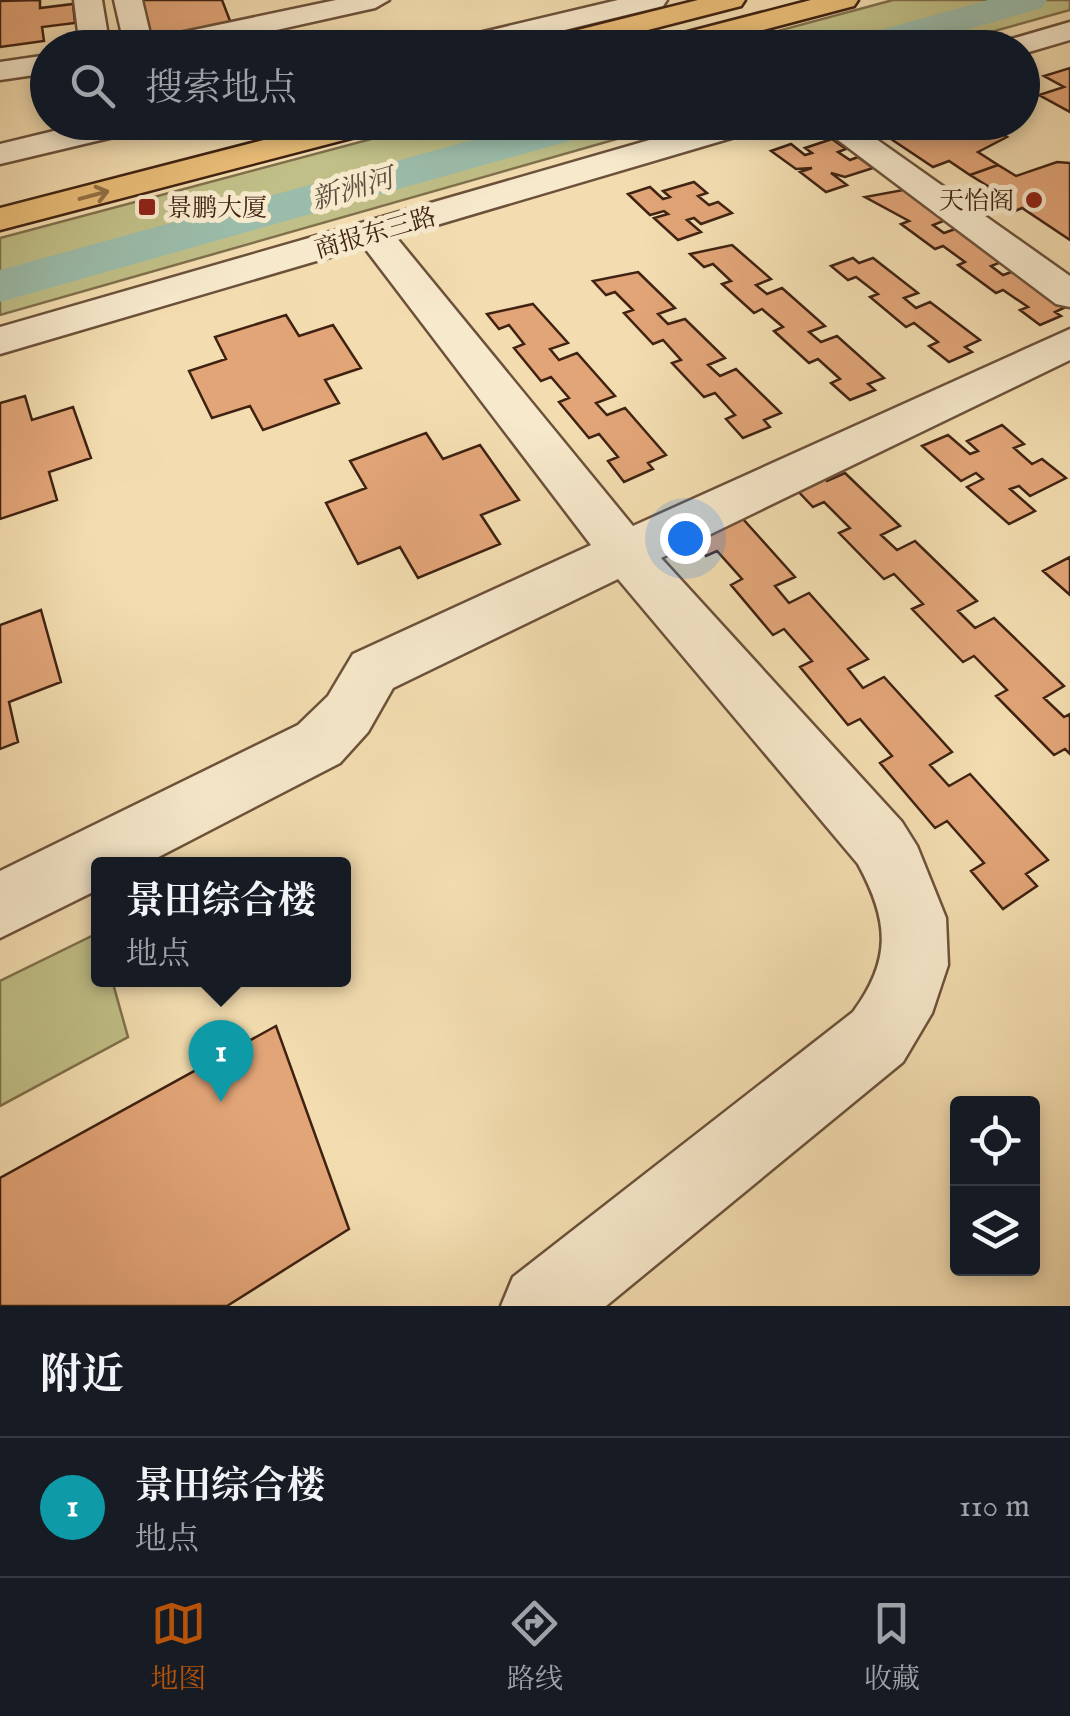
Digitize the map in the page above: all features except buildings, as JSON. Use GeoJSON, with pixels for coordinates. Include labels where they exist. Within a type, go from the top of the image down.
{"type":"FeatureCollection","features":[{"type":"Feature","properties":{"kind":"main road"},"geometry":{"type":"LineString","coordinates":[[612,30],[731,0]]}},
{"type":"Feature","properties":{"kind":"main road"},"geometry":{"type":"LineString","coordinates":[[731,30],[844,0]]}},
{"type":"Feature","properties":{"kind":"main road"},"geometry":{"type":"LineString","coordinates":[[0,182],[116,140]]}},
{"type":"Feature","properties":{"kind":"main road"},"geometry":{"type":"LineString","coordinates":[[0,220],[305,140]]}},
{"type":"Feature","properties":{"kind":"street"},"geometry":{"type":"LineString","coordinates":[[88,0],[93,30]]}},
{"type":"Feature","properties":{"kind":"street"},"geometry":{"type":"LineString","coordinates":[[128,0],[135,30]]}},
{"type":"Feature","properties":{"kind":"street"},"geometry":{"type":"LineString","coordinates":[[200,30],[242,14],[375,0]]}},
{"type":"Feature","properties":{"kind":"street"},"geometry":{"type":"LineString","coordinates":[[528,30],[654,0]]}},
{"type":"Feature","properties":{"kind":"street"},"geometry":{"type":"LineString","coordinates":[[1040,40],[1070,31]]}},
{"type":"Feature","properties":{"kind":"street"},"geometry":{"type":"LineString","coordinates":[[0,71],[30,67]]}},
{"type":"Feature","properties":{"kind":"street"},"geometry":{"type":"LineString","coordinates":[[0,154],[88,140]]}},
{"type":"Feature","properties":{"kind":"street","name":"商报东三路"},"geometry":{"type":"LineString","coordinates":[[0,341],[688,140]]}},
{"type":"Feature","properties":{"kind":"street"},"geometry":{"type":"LineString","coordinates":[[855,140],[1070,295]]}},
{"type":"Feature","properties":{"kind":"street"},"geometry":{"type":"LineString","coordinates":[[871,140],[1070,284]]}},
{"type":"Feature","properties":{"kind":"street"},"geometry":{"type":"LineString","coordinates":[[372,232],[625,552],[880,844],[908,896],[917,955],[911,986],[898,1014],[878,1037],[542,1306]]}},
{"type":"Feature","properties":{"kind":"street"},"geometry":{"type":"LineString","coordinates":[[95,857],[319,744],[348,714],[373,670],[1070,343]]}},
{"type":"Feature","properties":{"kind":"street"},"geometry":{"type":"LineString","coordinates":[[0,905],[91,859]]}},
{"type":"Feature","properties":{"kind":"shaded area"},"geometry":{"type":"Polygon","coordinates":[[[893,0],[1070,0],[1070,10],[998,30],[781,30],[893,0]]]}},
{"type":"Feature","properties":{"kind":"shaded area"},"geometry":{"type":"Polygon","coordinates":[[[368,140],[613,140],[0,315],[0,238],[368,140]]]}},
{"type":"Feature","properties":{"kind":"shaded area"},"geometry":{"type":"Polygon","coordinates":[[[91,936],[91,987],[114,987],[128,1037],[0,1106],[0,981],[91,936]]]}},
{"type":"Feature","properties":{"kind":"waterway","name":"新洲河"},"geometry":{"type":"LineString","coordinates":[[922,30],[1029,0]]}},
{"type":"Feature","properties":{"kind":"waterway","name":"新洲河"},"geometry":{"type":"LineString","coordinates":[[0,286],[524,140]]}},
{"type":"Feature","properties":{"kind":"place","name":"天怡阁"},"geometry":{"type":"Point","coordinates":[1034,200]}},
{"type":"Feature","properties":{"kind":"place","name":"景鹏大厦"},"geometry":{"type":"Point","coordinates":[147,207]}},
{"type":"Feature","properties":{"kind":"place","name":"景田综合楼"},"geometry":{"type":"Point","coordinates":[221,1102]}}]}
